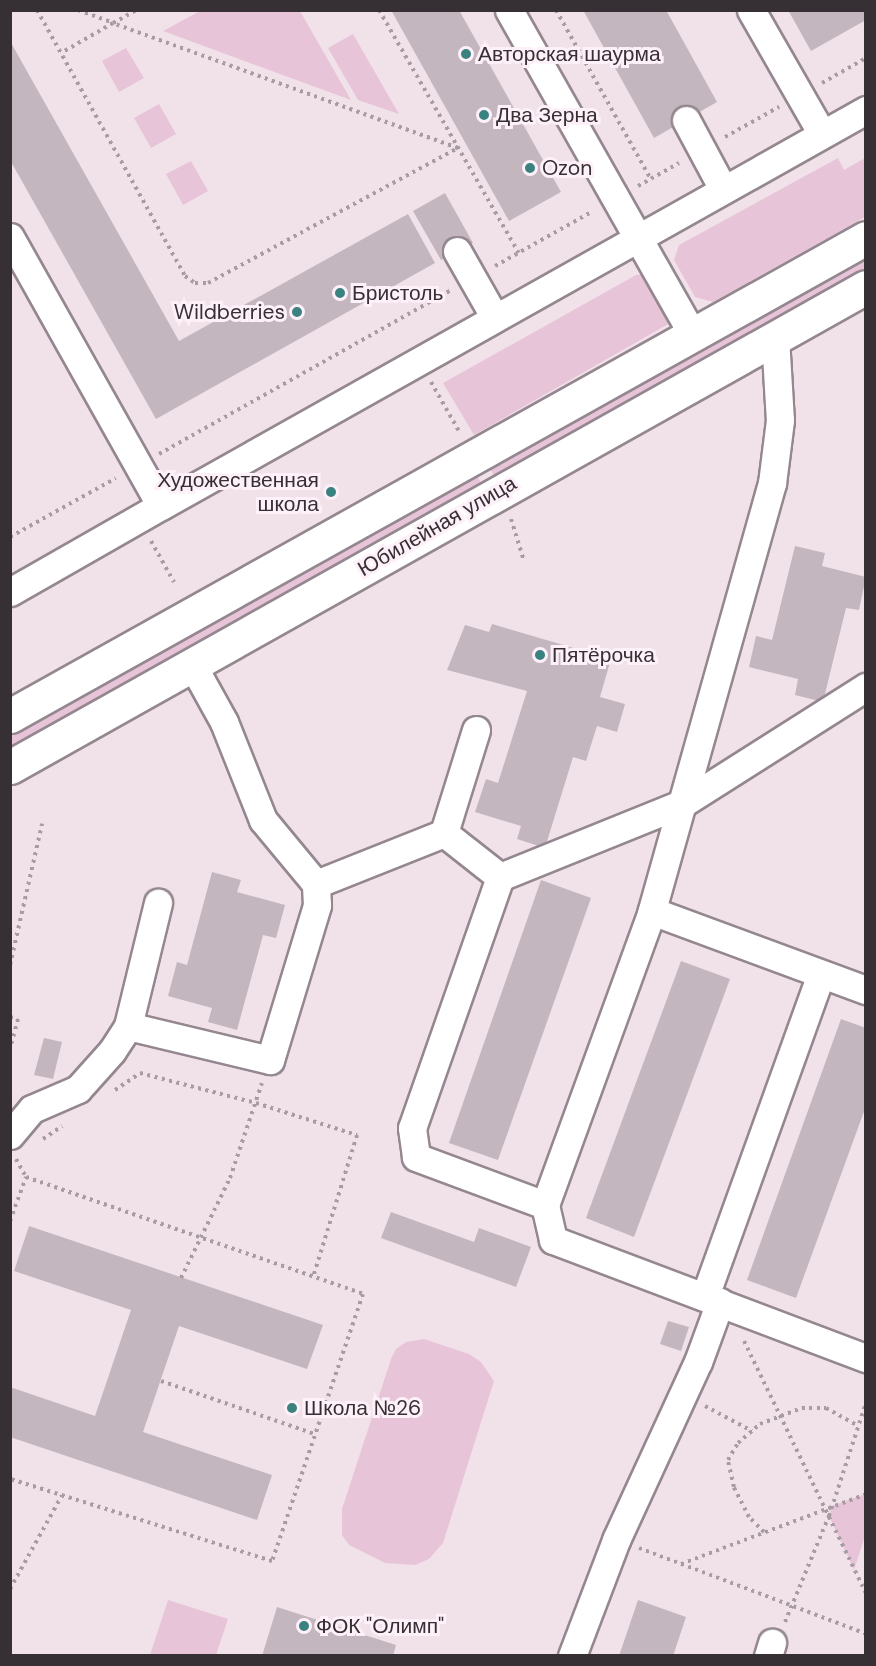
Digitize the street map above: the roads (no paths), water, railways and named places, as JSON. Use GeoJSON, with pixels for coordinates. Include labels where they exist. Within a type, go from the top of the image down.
{"type":"FeatureCollection","features":[{"type":"Feature","properties":{"kind":"main road","name":"Юбилейная улица"},"geometry":{"type":"LineString","coordinates":[[10,716],[866,238]]}},
{"type":"Feature","properties":{"kind":"main road","name":"Юбилейная улица"},"geometry":{"type":"LineString","coordinates":[[10,767],[866,287]]}},
{"type":"Feature","properties":{"kind":"lane"},"geometry":{"type":"LineString","coordinates":[[509,10],[692,334]]}},
{"type":"Feature","properties":{"kind":"lane"},"geometry":{"type":"LineString","coordinates":[[751,10],[822,134]]}},
{"type":"Feature","properties":{"kind":"lane"},"geometry":{"type":"LineString","coordinates":[[10,592],[866,110]]}},
{"type":"Feature","properties":{"kind":"lane"},"geometry":{"type":"LineString","coordinates":[[686,120],[723,189]]}},
{"type":"Feature","properties":{"kind":"lane"},"geometry":{"type":"LineString","coordinates":[[10,237],[150,512]]}},
{"type":"Feature","properties":{"kind":"lane"},"geometry":{"type":"LineString","coordinates":[[457,252],[495,318]]}},
{"type":"Feature","properties":{"kind":"lane"},"geometry":{"type":"LineString","coordinates":[[775,337],[780,420],[772,483],[652,911],[545,1205],[553,1240],[865,1357]]}},
{"type":"Feature","properties":{"kind":"lane"},"geometry":{"type":"LineString","coordinates":[[128,1026],[270,1060],[317,905],[316,884],[263,820],[224,722],[193,666]]}},
{"type":"Feature","properties":{"kind":"lane"},"geometry":{"type":"LineString","coordinates":[[545,1205],[417,1157],[412,1128],[500,877],[683,803],[866,687]]}},
{"type":"Feature","properties":{"kind":"lane"},"geometry":{"type":"LineString","coordinates":[[444,833],[476,730]]}},
{"type":"Feature","properties":{"kind":"lane"},"geometry":{"type":"LineString","coordinates":[[316,884],[444,833]]}},
{"type":"Feature","properties":{"kind":"lane"},"geometry":{"type":"LineString","coordinates":[[444,833],[500,877]]}},
{"type":"Feature","properties":{"kind":"lane"},"geometry":{"type":"LineString","coordinates":[[21,1148],[32,1109],[78,1089],[112,1051],[128,1026],[158,903]]}},
{"type":"Feature","properties":{"kind":"lane"},"geometry":{"type":"LineString","coordinates":[[652,911],[866,990]]}},
{"type":"Feature","properties":{"kind":"lane"},"geometry":{"type":"LineString","coordinates":[[572,1656],[616,1540],[698,1362],[712,1299],[821,974]]}},
{"type":"Feature","properties":{"kind":"place","name":"Авторская шаурма"},"geometry":{"type":"Point","coordinates":[466,54]}},
{"type":"Feature","properties":{"kind":"place","name":"Два Зерна"},"geometry":{"type":"Point","coordinates":[484,115]}},
{"type":"Feature","properties":{"kind":"place","name":"Ozon"},"geometry":{"type":"Point","coordinates":[530,168]}},
{"type":"Feature","properties":{"kind":"place","name":"Бристоль"},"geometry":{"type":"Point","coordinates":[340,293]}},
{"type":"Feature","properties":{"kind":"place","name":"Wildberries"},"geometry":{"type":"Point","coordinates":[297,312]}},
{"type":"Feature","properties":{"kind":"place","name":"Художественная школа"},"geometry":{"type":"Point","coordinates":[331,492]}},
{"type":"Feature","properties":{"kind":"place","name":"Пятёрочка"},"geometry":{"type":"Point","coordinates":[540,655]}},
{"type":"Feature","properties":{"kind":"place","name":"Школа №26"},"geometry":{"type":"Point","coordinates":[292,1408]}},
{"type":"Feature","properties":{"kind":"place","name":"ФОК \"Олимп\""},"geometry":{"type":"Point","coordinates":[304,1626]}}]}
